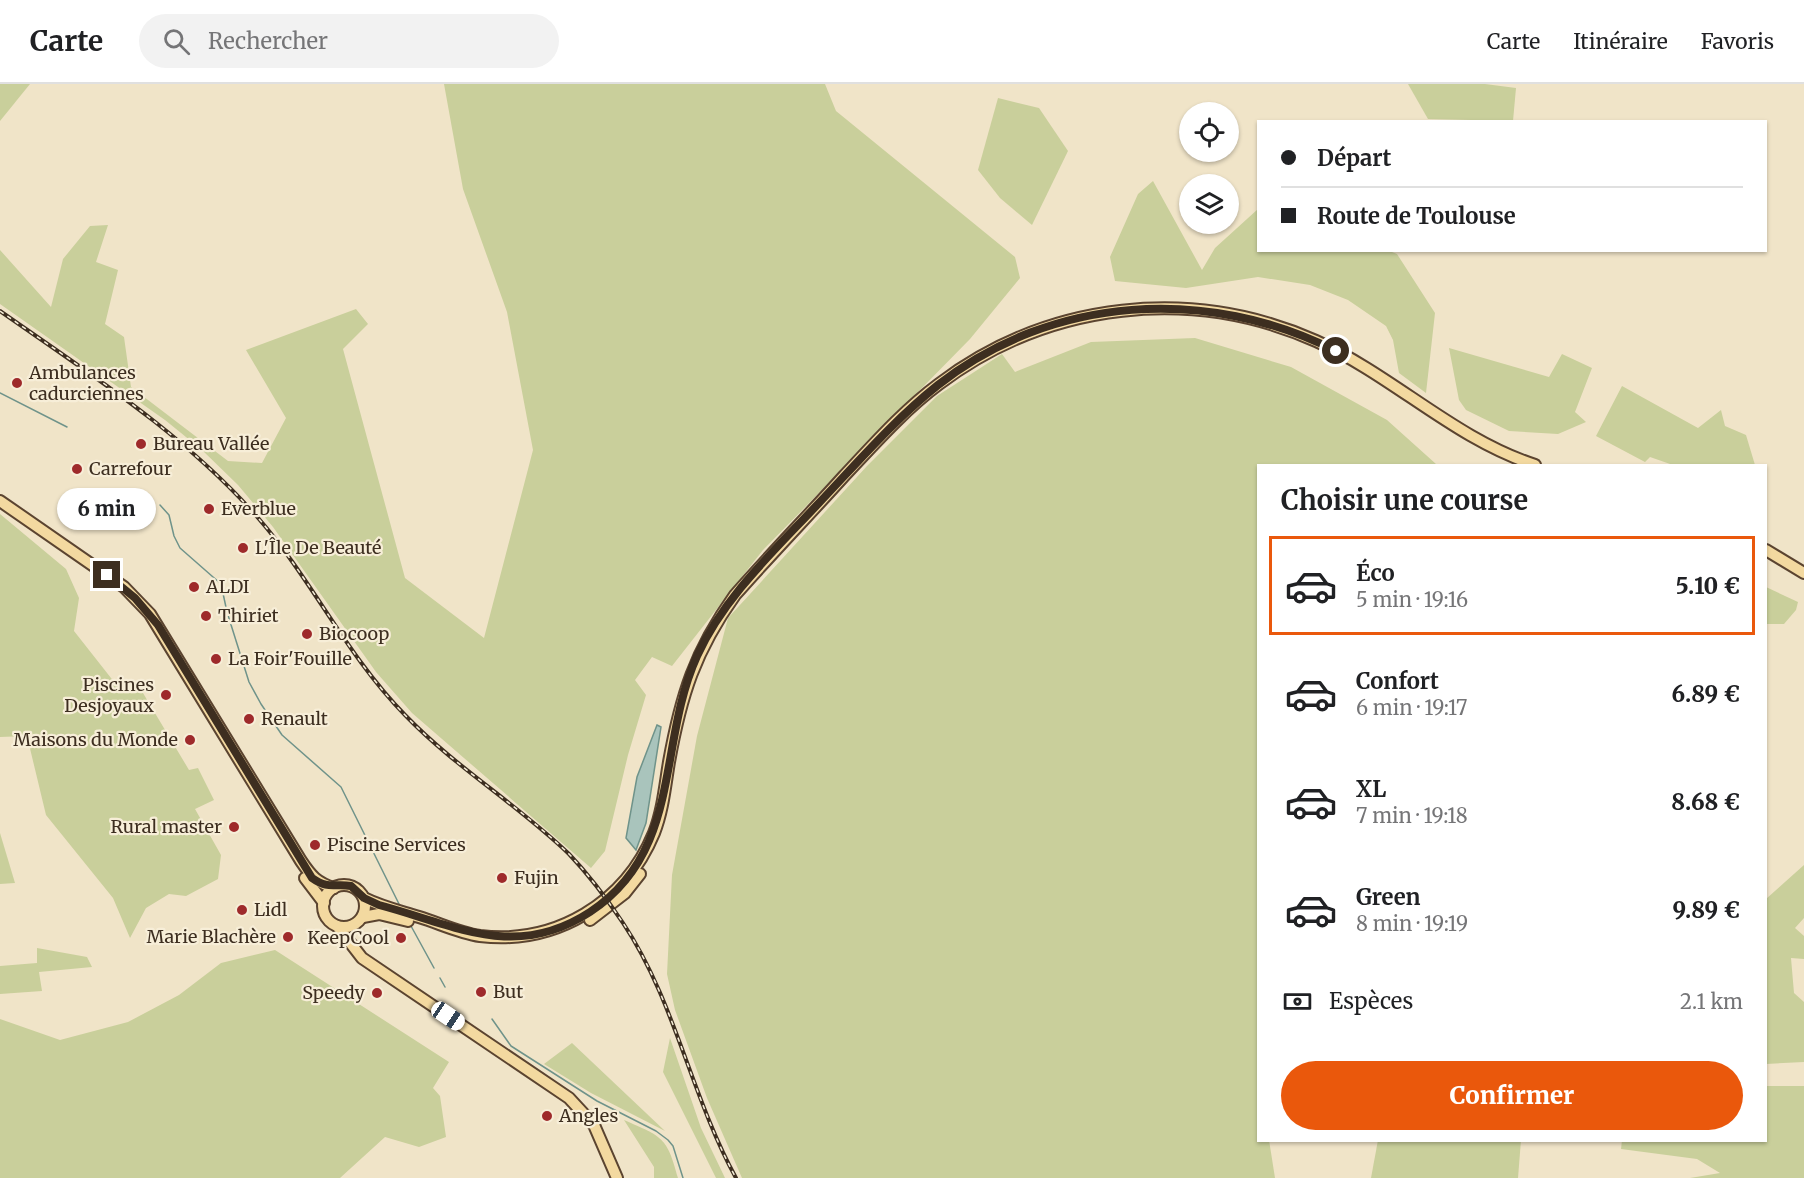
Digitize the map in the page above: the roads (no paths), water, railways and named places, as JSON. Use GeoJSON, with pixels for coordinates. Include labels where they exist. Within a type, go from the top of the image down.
{"type":"FeatureCollection","features":[{"type":"Feature","properties":{"kind":"main road"},"geometry":{"type":"LineString","coordinates":[[0,501],[124,587],[150,614],[312,878],[334,888],[351,886],[364,898],[391,912],[420,921],[478,935],[520,936],[546,932],[569,924],[603,903],[634,870],[654,831],[679,716],[697,656],[713,626],[735,595],[877,442],[938,385],[965,365],[1027,334],[1059,322],[1127,309],[1166,307],[1223,313],[1280,327],[1354,360],[1466,434],[1533,464]]}},
{"type":"Feature","properties":{"kind":"main road"},"geometry":{"type":"LineString","coordinates":[[0,507],[118,589],[147,618],[288,851],[324,903],[327,918],[338,927],[362,958],[569,1098],[594,1125],[617,1178]]}},
{"type":"Feature","properties":{"kind":"main road"},"geometry":{"type":"LineString","coordinates":[[1767,551],[1804,573]]}},
{"type":"Feature","properties":{"kind":"main road"},"geometry":{"type":"LineString","coordinates":[[324,903],[334,888]]}},
{"type":"Feature","properties":{"kind":"main road"},"geometry":{"type":"LineString","coordinates":[[364,898],[366,904],[356,937],[377,967]]}},
{"type":"Feature","properties":{"kind":"main road"},"geometry":{"type":"LineString","coordinates":[[338,927],[372,914],[391,912]]}},
{"type":"Feature","properties":{"kind":"water"},"geometry":{"type":"Polygon","coordinates":[[[657,725],[661,727],[646,823],[636,850],[626,838],[637,777],[657,725]]]}},
{"type":"Feature","properties":{"kind":"waterway"},"geometry":{"type":"LineString","coordinates":[[0,393],[67,427]]}},
{"type":"Feature","properties":{"kind":"waterway"},"geometry":{"type":"LineString","coordinates":[[160,505],[169,515],[174,536],[180,548],[221,584],[227,612],[249,682],[261,704],[282,735],[341,787],[400,906]]}},
{"type":"Feature","properties":{"kind":"waterway"},"geometry":{"type":"LineString","coordinates":[[411,926],[434,968]]}},
{"type":"Feature","properties":{"kind":"waterway"},"geometry":{"type":"LineString","coordinates":[[440,978],[445,987]]}},
{"type":"Feature","properties":{"kind":"waterway"},"geometry":{"type":"LineString","coordinates":[[492,1019],[511,1046],[597,1101],[656,1131],[668,1140],[673,1146],[683,1178]]}},
{"type":"Feature","properties":{"kind":"railway"},"geometry":{"type":"LineString","coordinates":[[0,311],[136,407],[169,433],[231,489],[278,543],[365,668],[405,715],[444,752],[549,836],[584,870],[617,914],[641,953],[670,1016],[720,1147],[736,1178]]}},
{"type":"Feature","properties":{"kind":"place","name":"Ambulances cadurciennes"},"geometry":{"type":"Point","coordinates":[17,383]}},
{"type":"Feature","properties":{"kind":"place","name":"Bureau Vallée"},"geometry":{"type":"Point","coordinates":[141,444]}},
{"type":"Feature","properties":{"kind":"place","name":"Carrefour"},"geometry":{"type":"Point","coordinates":[77,469]}},
{"type":"Feature","properties":{"kind":"place","name":"Everblue"},"geometry":{"type":"Point","coordinates":[209,509]}},
{"type":"Feature","properties":{"kind":"place","name":"L'Île De Beauté"},"geometry":{"type":"Point","coordinates":[243,548]}},
{"type":"Feature","properties":{"kind":"place","name":"ALDI"},"geometry":{"type":"Point","coordinates":[194,587]}},
{"type":"Feature","properties":{"kind":"place","name":"Thiriet"},"geometry":{"type":"Point","coordinates":[206,616]}},
{"type":"Feature","properties":{"kind":"place","name":"Biocoop"},"geometry":{"type":"Point","coordinates":[307,634]}},
{"type":"Feature","properties":{"kind":"place","name":"La Foir'Fouille"},"geometry":{"type":"Point","coordinates":[216,659]}},
{"type":"Feature","properties":{"kind":"place","name":"Piscines Desjoyaux"},"geometry":{"type":"Point","coordinates":[166,695]}},
{"type":"Feature","properties":{"kind":"place","name":"Renault"},"geometry":{"type":"Point","coordinates":[249,719]}},
{"type":"Feature","properties":{"kind":"place","name":"Maisons du Monde"},"geometry":{"type":"Point","coordinates":[190,740]}},
{"type":"Feature","properties":{"kind":"place","name":"Rural master"},"geometry":{"type":"Point","coordinates":[234,827]}},
{"type":"Feature","properties":{"kind":"place","name":"Piscine Services"},"geometry":{"type":"Point","coordinates":[315,845]}},
{"type":"Feature","properties":{"kind":"place","name":"Fujin"},"geometry":{"type":"Point","coordinates":[502,878]}},
{"type":"Feature","properties":{"kind":"place","name":"Lidl"},"geometry":{"type":"Point","coordinates":[242,910]}},
{"type":"Feature","properties":{"kind":"place","name":"Marie Blachère"},"geometry":{"type":"Point","coordinates":[288,937]}},
{"type":"Feature","properties":{"kind":"place","name":"KeepCool"},"geometry":{"type":"Point","coordinates":[401,938]}},
{"type":"Feature","properties":{"kind":"place","name":"But"},"geometry":{"type":"Point","coordinates":[481,992]}},
{"type":"Feature","properties":{"kind":"place","name":"Speedy"},"geometry":{"type":"Point","coordinates":[377,993]}},
{"type":"Feature","properties":{"kind":"place","name":"Angles"},"geometry":{"type":"Point","coordinates":[547,1116]}}]}
